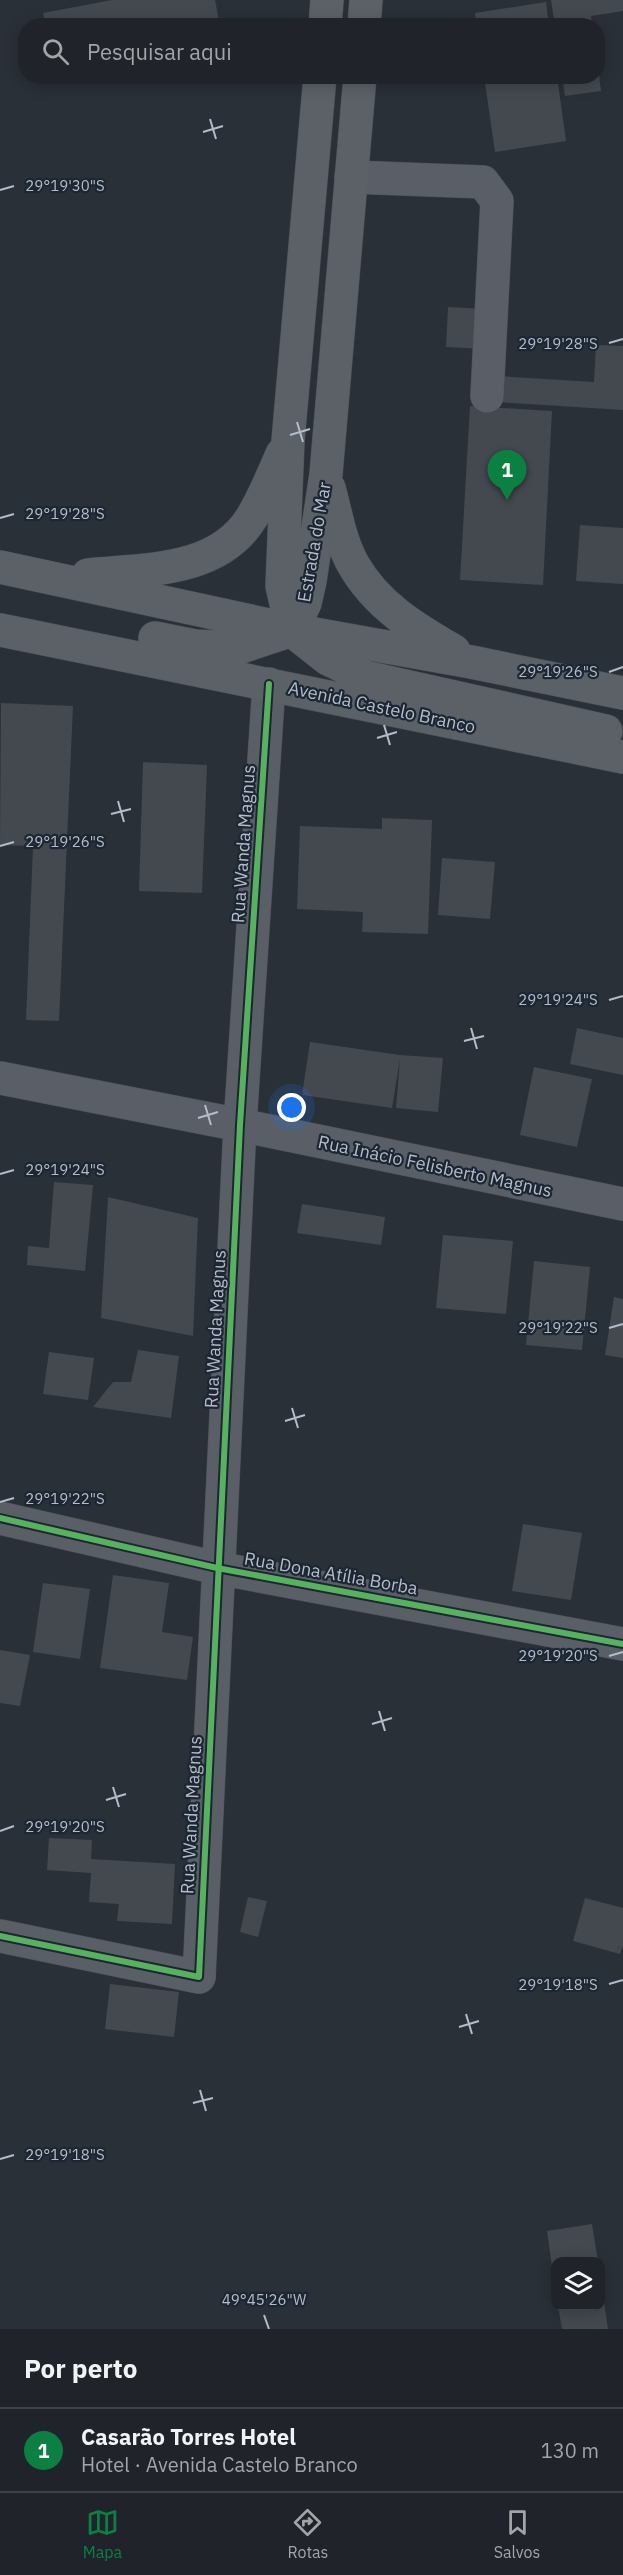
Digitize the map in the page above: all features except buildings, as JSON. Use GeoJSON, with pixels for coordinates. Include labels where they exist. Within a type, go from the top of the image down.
{"type":"FeatureCollection","features":[{"type":"Feature","properties":{"kind":"main road"},"geometry":{"type":"LineString","coordinates":[[326,18],[327,0]]}},
{"type":"Feature","properties":{"kind":"main road"},"geometry":{"type":"LineString","coordinates":[[365,18],[366,0]]}},
{"type":"Feature","properties":{"kind":"main road","name":"Estrada do Mar"},"geometry":{"type":"LineString","coordinates":[[292,630],[282,586],[288,441],[319,84]]}},
{"type":"Feature","properties":{"kind":"main road","name":"Estrada do Mar"},"geometry":{"type":"LineString","coordinates":[[292,630],[305,603],[310,581],[326,474],[359,84]]}},
{"type":"Feature","properties":{"kind":"main road"},"geometry":{"type":"LineString","coordinates":[[60,578],[178,566],[217,550],[236,536],[251,518],[288,441]]}},
{"type":"Feature","properties":{"kind":"main road"},"geometry":{"type":"LineString","coordinates":[[326,474],[343,539],[352,562],[366,584],[404,622],[471,662]]}},
{"type":"Feature","properties":{"kind":"main road"},"geometry":{"type":"LineString","coordinates":[[0,567],[60,578],[292,630],[471,662],[623,693]]}},
{"type":"Feature","properties":{"kind":"main road"},"geometry":{"type":"LineString","coordinates":[[0,608],[195,646],[216,648],[238,648],[292,630]]}},
{"type":"Feature","properties":{"kind":"main road","name":"Avenida Castelo Branco"},"geometry":{"type":"LineString","coordinates":[[0,630],[623,757]]}},
{"type":"Feature","properties":{"kind":"main road"},"geometry":{"type":"LineString","coordinates":[[292,630],[328,658],[365,677],[623,735]]}},
{"type":"Feature","properties":{"kind":"street"},"geometry":{"type":"LineString","coordinates":[[351,177],[483,183],[497,201],[488,396]]}},
{"type":"Feature","properties":{"kind":"street","name":"Rua Wanda Magnus"},"geometry":{"type":"LineString","coordinates":[[0,1936],[199,1977],[240,1125],[269,684]]}},
{"type":"Feature","properties":{"kind":"street","name":"Rua Inácio Felisberto Magnus"},"geometry":{"type":"LineString","coordinates":[[0,1078],[623,1204]]}},
{"type":"Feature","properties":{"kind":"street","name":"Rua Dona Atília Borba"},"geometry":{"type":"LineString","coordinates":[[0,1518],[217,1568],[623,1644]]}},
{"type":"Feature","properties":{"kind":"cycle path"},"geometry":{"type":"LineString","coordinates":[[0,1936],[199,1977],[240,1125],[269,684]]}},
{"type":"Feature","properties":{"kind":"cycle path"},"geometry":{"type":"LineString","coordinates":[[0,1518],[217,1568],[623,1644]]}},
{"type":"Feature","properties":{"kind":"place","name":"Casarão Torres Hotel"},"geometry":{"type":"Point","coordinates":[507,500]}}]}
